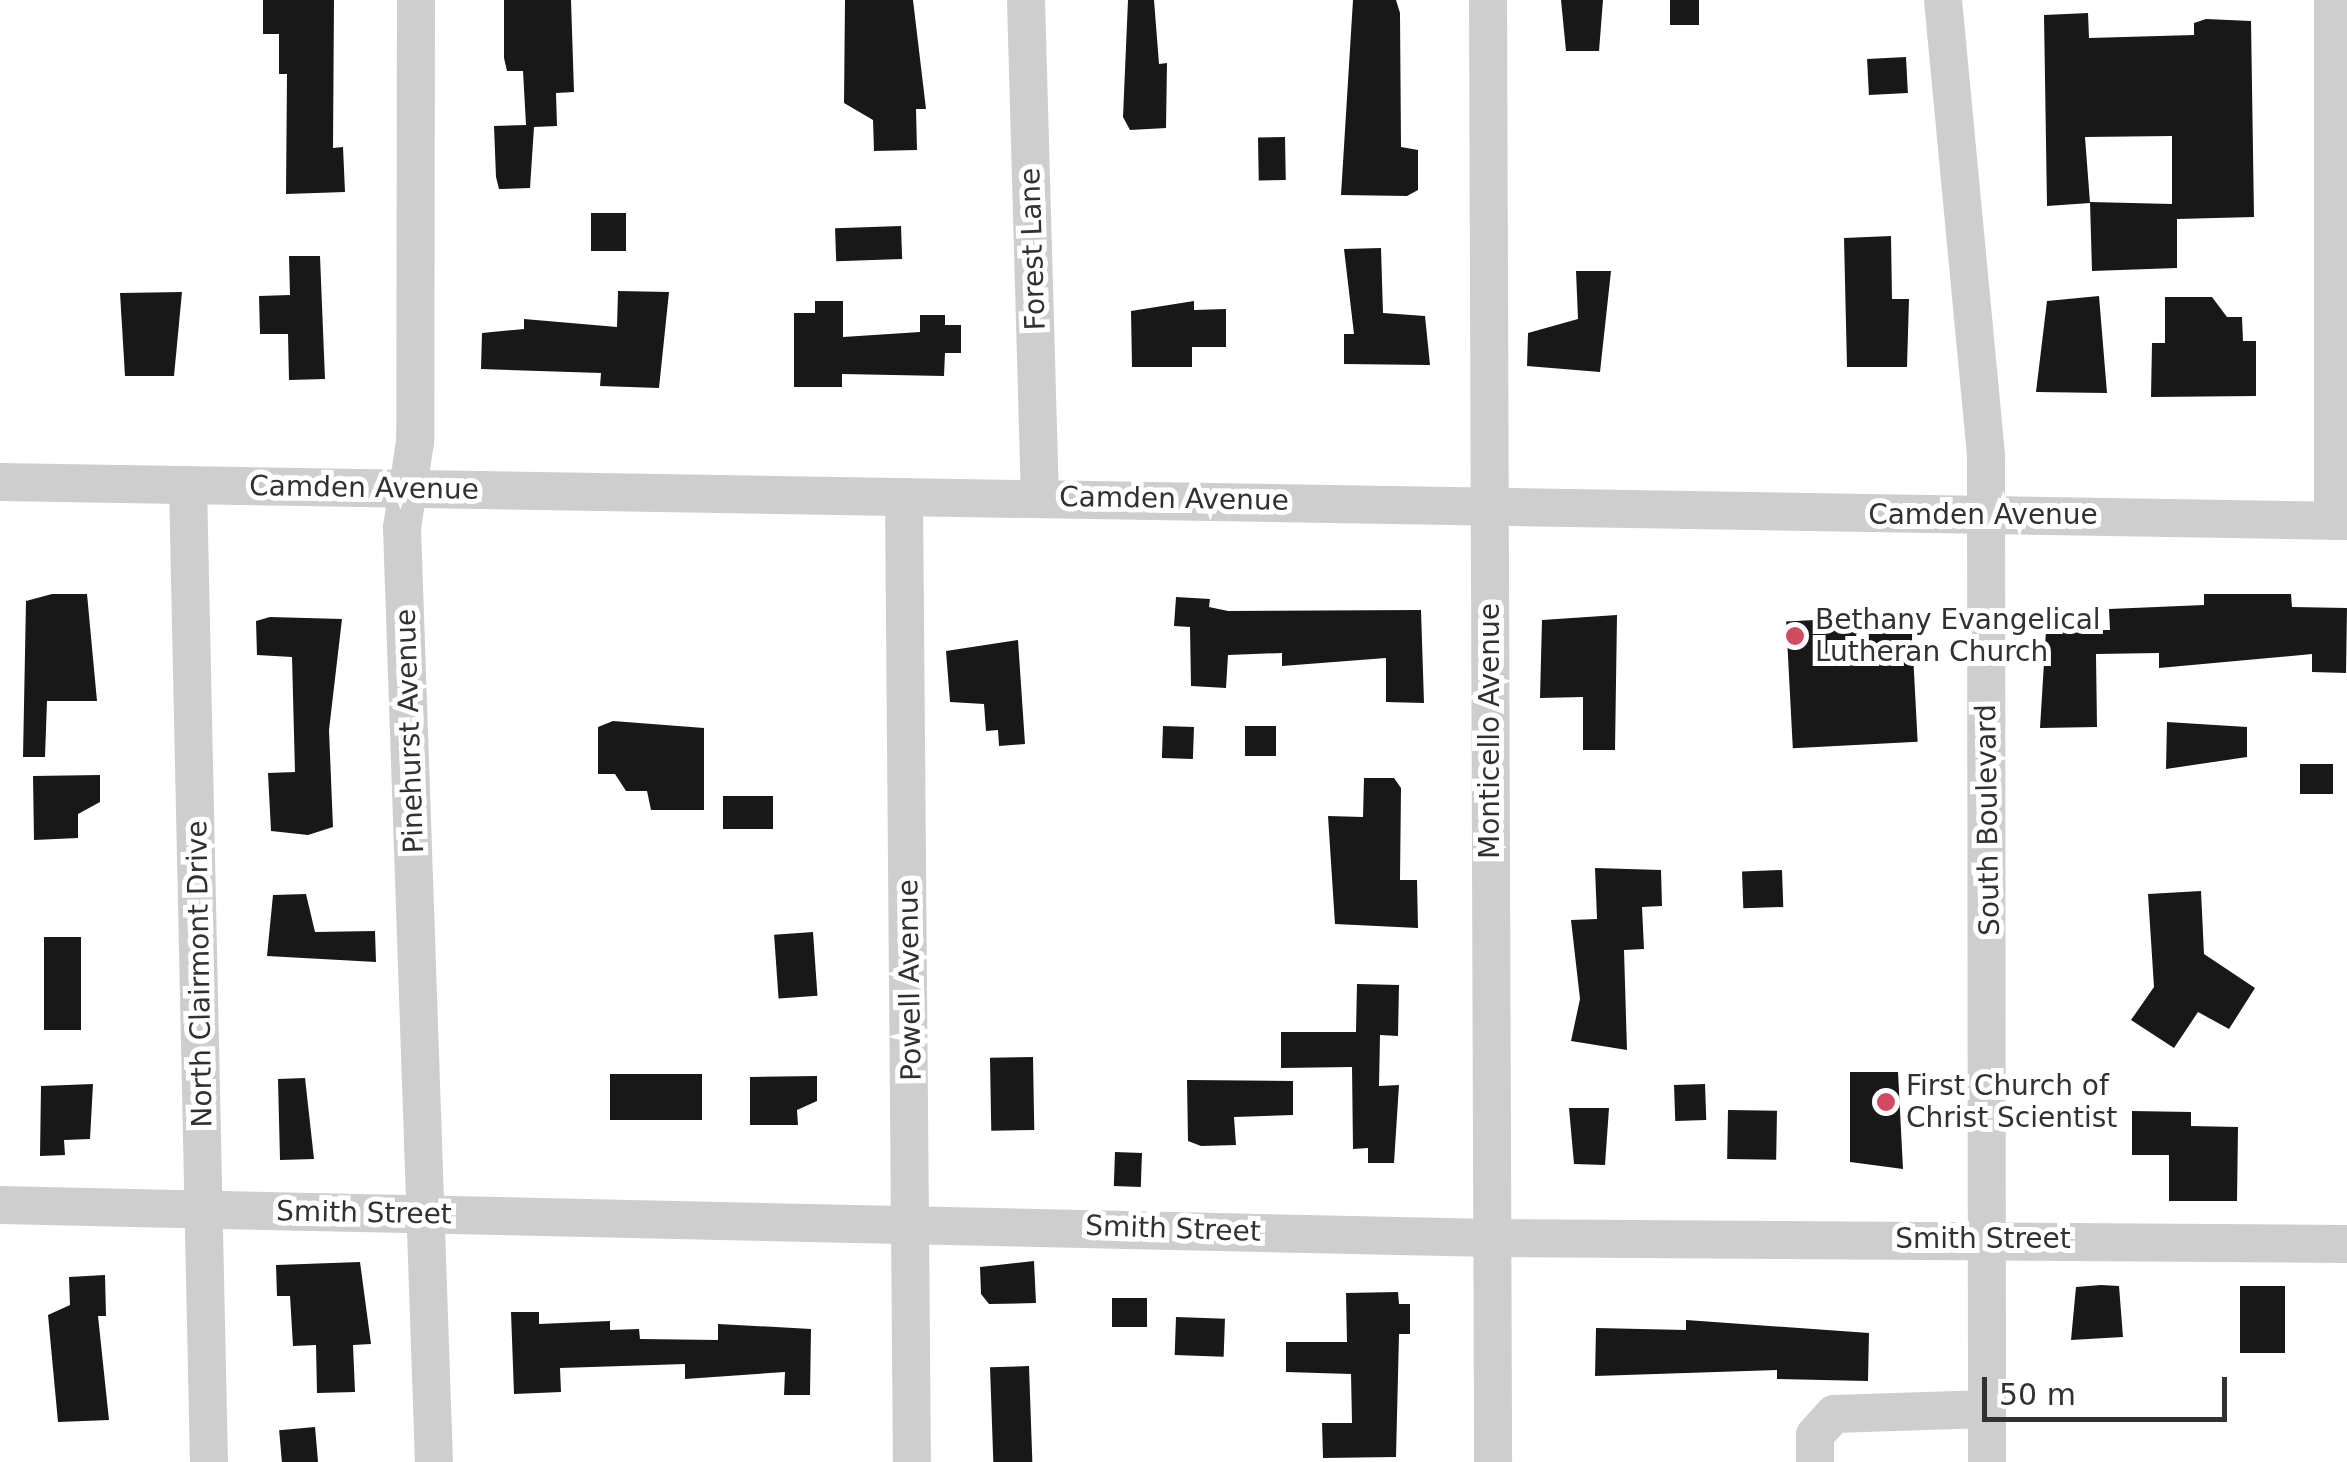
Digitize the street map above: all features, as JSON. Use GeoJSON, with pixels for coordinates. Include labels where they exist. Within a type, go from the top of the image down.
{"type":"FeatureCollection","features":[{"type":"Feature","properties":{"kind":"street","name":"Pinehurst Avenue"},"geometry":{"type":"LineString","coordinates":[[416,0],[408,488],[402,528],[429,1215],[434,1462]]}},
{"type":"Feature","properties":{"kind":"street","name":"Forest Lane"},"geometry":{"type":"LineString","coordinates":[[1026,0],[1040,497]]}},
{"type":"Feature","properties":{"kind":"street","name":"Monticello Avenue"},"geometry":{"type":"LineString","coordinates":[[1488,0],[1493,1462]]}},
{"type":"Feature","properties":{"kind":"street","name":"South Boulevard"},"geometry":{"type":"LineString","coordinates":[[1943,0],[1986,512],[1987,1462]]}},
{"type":"Feature","properties":{"kind":"street"},"geometry":{"type":"LineString","coordinates":[[2337,18],[2340,521]]}},
{"type":"Feature","properties":{"kind":"street","name":"Camden Avenue"},"geometry":{"type":"LineString","coordinates":[[0,482],[1490,503],[1780,516],[1986,512],[2340,521]]}},
{"type":"Feature","properties":{"kind":"street","name":"North Clairmont Drive"},"geometry":{"type":"LineString","coordinates":[[188,485],[209,1462]]}},
{"type":"Feature","properties":{"kind":"street","name":"Powell Avenue"},"geometry":{"type":"LineString","coordinates":[[904,497],[912,1462]]}},
{"type":"Feature","properties":{"kind":"street","name":"Smith Street"},"geometry":{"type":"LineString","coordinates":[[0,1205],[913,1222],[1492,1238],[1987,1238],[2347,1244]]}},
{"type":"Feature","properties":{"kind":"street"},"geometry":{"type":"LineString","coordinates":[[1815,1462],[1815,1435],[1834,1414],[1987,1409]]}},
{"type":"Feature","properties":{"kind":"building"},"geometry":{"type":"Polygon","coordinates":[[[263,0],[334,0],[333,148],[343,147],[345,192],[286,194],[287,74],[279,74],[279,34],[263,34],[263,0]]]}},
{"type":"Feature","properties":{"kind":"building"},"geometry":{"type":"Polygon","coordinates":[[[504,0],[571,0],[574,92],[556,93],[557,126],[534,127],[530,188],[499,189],[496,177],[494,126],[526,125],[523,71],[507,71],[504,58],[504,0]]]}},
{"type":"Feature","properties":{"kind":"building"},"geometry":{"type":"Polygon","coordinates":[[[845,0],[913,0],[926,109],[916,109],[917,150],[874,151],[873,120],[844,103],[845,0]]]}},
{"type":"Feature","properties":{"kind":"building"},"geometry":{"type":"Polygon","coordinates":[[[1128,0],[1154,0],[1159,64],[1167,63],[1166,128],[1130,130],[1123,117],[1128,0]]]}},
{"type":"Feature","properties":{"kind":"building"},"geometry":{"type":"Polygon","coordinates":[[[1353,0],[1396,0],[1400,13],[1401,147],[1418,150],[1418,190],[1407,196],[1341,195],[1353,0]]]}},
{"type":"Feature","properties":{"kind":"building"},"geometry":{"type":"Polygon","coordinates":[[[1561,0],[1603,0],[1599,51],[1566,51],[1561,0]]]}},
{"type":"Feature","properties":{"kind":"building"},"geometry":{"type":"Polygon","coordinates":[[[1670,0],[1699,0],[1699,25],[1670,25],[1670,0]]]}},
{"type":"Feature","properties":{"kind":"building"},"geometry":{"type":"Polygon","coordinates":[[[2088,13],[2089,38],[2194,35],[2194,23],[2206,19],[2251,21],[2254,217],[2177,219],[2177,268],[2092,271],[2090,202],[2172,204],[2172,136],[2085,137],[2090,203],[2047,206],[2044,15],[2088,13]]]}},
{"type":"Feature","properties":{"kind":"building"},"geometry":{"type":"Polygon","coordinates":[[[1906,57],[1908,93],[1869,95],[1867,59],[1906,57]]]}},
{"type":"Feature","properties":{"kind":"building"},"geometry":{"type":"Polygon","coordinates":[[[1258,137],[1285,137],[1286,180],[1259,180],[1258,137]]]}},
{"type":"Feature","properties":{"kind":"building"},"geometry":{"type":"Polygon","coordinates":[[[591,213],[626,213],[626,251],[591,251],[591,213]]]}},
{"type":"Feature","properties":{"kind":"building"},"geometry":{"type":"Polygon","coordinates":[[[901,226],[902,259],[836,261],[835,228],[901,226]]]}},
{"type":"Feature","properties":{"kind":"building"},"geometry":{"type":"Polygon","coordinates":[[[1891,236],[1892,299],[1909,299],[1907,367],[1847,367],[1844,238],[1891,236]]]}},
{"type":"Feature","properties":{"kind":"building"},"geometry":{"type":"Polygon","coordinates":[[[1381,248],[1383,313],[1425,316],[1430,365],[1344,364],[1344,334],[1354,334],[1344,249],[1381,248]]]}},
{"type":"Feature","properties":{"kind":"building"},"geometry":{"type":"Polygon","coordinates":[[[289,256],[320,256],[325,379],[289,380],[288,334],[260,334],[259,296],[290,295],[289,256]]]}},
{"type":"Feature","properties":{"kind":"building"},"geometry":{"type":"Polygon","coordinates":[[[1576,271],[1611,271],[1600,372],[1527,366],[1528,333],[1578,319],[1576,271]]]}},
{"type":"Feature","properties":{"kind":"building"},"geometry":{"type":"Polygon","coordinates":[[[618,291],[669,292],[659,388],[600,386],[601,373],[481,369],[482,333],[524,329],[524,319],[617,327],[618,291]]]}},
{"type":"Feature","properties":{"kind":"building"},"geometry":{"type":"Polygon","coordinates":[[[182,292],[174,376],[125,376],[120,293],[182,292]]]}},
{"type":"Feature","properties":{"kind":"building"},"geometry":{"type":"Polygon","coordinates":[[[2099,296],[2107,393],[2036,392],[2047,301],[2099,296]]]}},
{"type":"Feature","properties":{"kind":"building"},"geometry":{"type":"Polygon","coordinates":[[[2165,297],[2212,297],[2227,317],[2242,317],[2243,341],[2256,341],[2256,396],[2151,397],[2152,343],[2165,343],[2165,297]]]}},
{"type":"Feature","properties":{"kind":"building"},"geometry":{"type":"Polygon","coordinates":[[[815,301],[843,301],[843,337],[920,332],[920,315],[945,315],[945,325],[961,325],[961,353],[945,353],[944,376],[842,374],[842,387],[794,387],[794,313],[815,313],[815,301]]]}},
{"type":"Feature","properties":{"kind":"building"},"geometry":{"type":"Polygon","coordinates":[[[1194,301],[1194,310],[1226,309],[1226,347],[1192,347],[1192,367],[1132,367],[1131,311],[1194,301]]]}},
{"type":"Feature","properties":{"kind":"building"},"geometry":{"type":"Polygon","coordinates":[[[52,594],[87,594],[97,701],[47,701],[45,757],[23,757],[26,601],[52,594]]]}},
{"type":"Feature","properties":{"kind":"building"},"geometry":{"type":"Polygon","coordinates":[[[2204,594],[2291,594],[2292,607],[2347,608],[2346,673],[2312,672],[2312,654],[2159,668],[2159,653],[2096,654],[2097,727],[2040,728],[2046,630],[2110,630],[2109,609],[2204,605],[2204,594]]]}},
{"type":"Feature","properties":{"kind":"building"},"geometry":{"type":"Polygon","coordinates":[[[1176,597],[1210,599],[1209,607],[1228,611],[1421,610],[1424,703],[1386,702],[1386,658],[1282,666],[1282,653],[1228,655],[1226,688],[1191,686],[1190,627],[1174,626],[1176,597]]]}},
{"type":"Feature","properties":{"kind":"building"},"geometry":{"type":"Polygon","coordinates":[[[1617,615],[1615,750],[1583,750],[1583,697],[1540,698],[1542,620],[1617,615]]]}},
{"type":"Feature","properties":{"kind":"building"},"geometry":{"type":"Polygon","coordinates":[[[1911,615],[1918,742],[1793,748],[1786,622],[1911,615]]]}},
{"type":"Feature","properties":{"kind":"building"},"geometry":{"type":"Polygon","coordinates":[[[270,617],[342,619],[329,730],[333,827],[308,835],[271,831],[268,773],[295,772],[292,657],[257,655],[256,621],[270,617]]]}},
{"type":"Feature","properties":{"kind":"building"},"geometry":{"type":"Polygon","coordinates":[[[1018,640],[1025,744],[999,746],[998,730],[986,731],[984,704],[950,702],[946,651],[1018,640]]]}},
{"type":"Feature","properties":{"kind":"building"},"geometry":{"type":"Polygon","coordinates":[[[613,721],[704,728],[704,810],[651,810],[647,791],[626,791],[615,774],[598,774],[598,727],[613,721]]]}},
{"type":"Feature","properties":{"kind":"building"},"geometry":{"type":"Polygon","coordinates":[[[2167,722],[2247,727],[2247,757],[2166,769],[2167,722]]]}},
{"type":"Feature","properties":{"kind":"building"},"geometry":{"type":"Polygon","coordinates":[[[1163,726],[1194,727],[1193,759],[1162,758],[1163,726]]]}},
{"type":"Feature","properties":{"kind":"building"},"geometry":{"type":"Polygon","coordinates":[[[1245,726],[1276,726],[1276,756],[1245,756],[1245,726]]]}},
{"type":"Feature","properties":{"kind":"building"},"geometry":{"type":"Polygon","coordinates":[[[2300,764],[2333,764],[2333,794],[2300,794],[2300,764]]]}},
{"type":"Feature","properties":{"kind":"building"},"geometry":{"type":"Polygon","coordinates":[[[100,775],[100,802],[78,814],[78,838],[34,840],[33,776],[100,775]]]}},
{"type":"Feature","properties":{"kind":"building"},"geometry":{"type":"Polygon","coordinates":[[[1364,778],[1394,778],[1401,788],[1400,880],[1417,880],[1418,928],[1335,924],[1328,816],[1363,817],[1364,778]]]}},
{"type":"Feature","properties":{"kind":"building"},"geometry":{"type":"Polygon","coordinates":[[[723,796],[773,796],[773,829],[723,829],[723,796]]]}},
{"type":"Feature","properties":{"kind":"building"},"geometry":{"type":"Polygon","coordinates":[[[1595,868],[1661,870],[1662,906],[1642,907],[1644,949],[1624,950],[1627,1050],[1571,1041],[1580,999],[1571,920],[1597,919],[1595,868]]]}},
{"type":"Feature","properties":{"kind":"building"},"geometry":{"type":"Polygon","coordinates":[[[1782,870],[1783,907],[1743,908],[1742,871],[1782,870]]]}},
{"type":"Feature","properties":{"kind":"building"},"geometry":{"type":"Polygon","coordinates":[[[2201,891],[2204,954],[2255,988],[2229,1029],[2198,1012],[2174,1048],[2131,1020],[2154,987],[2148,894],[2201,891]]]}},
{"type":"Feature","properties":{"kind":"building"},"geometry":{"type":"Polygon","coordinates":[[[306,894],[315,932],[375,931],[376,962],[267,956],[273,895],[306,894]]]}},
{"type":"Feature","properties":{"kind":"building"},"geometry":{"type":"Polygon","coordinates":[[[813,932],[817,996],[779,999],[774,935],[813,932]]]}},
{"type":"Feature","properties":{"kind":"building"},"geometry":{"type":"Polygon","coordinates":[[[44,937],[81,937],[81,1030],[44,1030],[44,937]]]}},
{"type":"Feature","properties":{"kind":"building"},"geometry":{"type":"Polygon","coordinates":[[[1357,984],[1399,985],[1398,1036],[1380,1035],[1379,1086],[1399,1085],[1394,1163],[1368,1163],[1368,1148],[1353,1149],[1352,1067],[1281,1068],[1281,1032],[1356,1032],[1357,984]]]}},
{"type":"Feature","properties":{"kind":"building"},"geometry":{"type":"Polygon","coordinates":[[[1033,1057],[1034,1130],[991,1131],[990,1058],[1033,1057]]]}},
{"type":"Feature","properties":{"kind":"building"},"geometry":{"type":"Polygon","coordinates":[[[1850,1072],[1898,1072],[1903,1169],[1850,1162],[1850,1072]]]}},
{"type":"Feature","properties":{"kind":"building"},"geometry":{"type":"Polygon","coordinates":[[[610,1074],[702,1074],[702,1120],[610,1120],[610,1074]]]}},
{"type":"Feature","properties":{"kind":"building"},"geometry":{"type":"Polygon","coordinates":[[[817,1076],[817,1101],[797,1110],[798,1125],[750,1125],[750,1077],[817,1076]]]}},
{"type":"Feature","properties":{"kind":"building"},"geometry":{"type":"Polygon","coordinates":[[[305,1078],[314,1159],[280,1160],[278,1079],[305,1078]]]}},
{"type":"Feature","properties":{"kind":"building"},"geometry":{"type":"Polygon","coordinates":[[[1187,1080],[1293,1081],[1293,1115],[1234,1117],[1236,1145],[1201,1146],[1188,1141],[1187,1080]]]}},
{"type":"Feature","properties":{"kind":"building"},"geometry":{"type":"Polygon","coordinates":[[[93,1084],[90,1139],[64,1140],[65,1155],[40,1156],[41,1086],[93,1084]]]}},
{"type":"Feature","properties":{"kind":"building"},"geometry":{"type":"Polygon","coordinates":[[[1705,1084],[1706,1120],[1675,1121],[1674,1085],[1705,1084]]]}},
{"type":"Feature","properties":{"kind":"building"},"geometry":{"type":"Polygon","coordinates":[[[1569,1108],[1609,1108],[1605,1165],[1574,1164],[1569,1108]]]}},
{"type":"Feature","properties":{"kind":"building"},"geometry":{"type":"Polygon","coordinates":[[[1728,1110],[1777,1111],[1776,1160],[1727,1159],[1728,1110]]]}},
{"type":"Feature","properties":{"kind":"building"},"geometry":{"type":"Polygon","coordinates":[[[2132,1111],[2191,1112],[2191,1126],[2238,1127],[2237,1201],[2169,1201],[2169,1155],[2132,1155],[2132,1111]]]}},
{"type":"Feature","properties":{"kind":"building"},"geometry":{"type":"Polygon","coordinates":[[[1115,1152],[1142,1153],[1141,1187],[1114,1186],[1115,1152]]]}},
{"type":"Feature","properties":{"kind":"building"},"geometry":{"type":"Polygon","coordinates":[[[1034,1261],[1036,1303],[989,1304],[981,1294],[980,1267],[1034,1261]]]}},
{"type":"Feature","properties":{"kind":"building"},"geometry":{"type":"Polygon","coordinates":[[[360,1262],[371,1344],[353,1345],[355,1392],[317,1393],[316,1345],[293,1346],[290,1296],[277,1296],[276,1265],[360,1262]]]}},
{"type":"Feature","properties":{"kind":"building"},"geometry":{"type":"Polygon","coordinates":[[[105,1275],[106,1316],[98,1316],[109,1420],[58,1422],[48,1315],[70,1305],[69,1277],[105,1275]]]}},
{"type":"Feature","properties":{"kind":"building"},"geometry":{"type":"Polygon","coordinates":[[[2119,1286],[2123,1337],[2071,1340],[2076,1287],[2119,1286]]]}},
{"type":"Feature","properties":{"kind":"building"},"geometry":{"type":"Polygon","coordinates":[[[2240,1286],[2285,1286],[2285,1353],[2240,1353],[2240,1286]]]}},
{"type":"Feature","properties":{"kind":"building"},"geometry":{"type":"Polygon","coordinates":[[[1398,1292],[1399,1304],[1410,1304],[1410,1334],[1399,1334],[1396,1457],[1323,1458],[1322,1423],[1352,1423],[1351,1374],[1286,1372],[1286,1342],[1347,1342],[1346,1293],[1398,1292]]]}},
{"type":"Feature","properties":{"kind":"building"},"geometry":{"type":"Polygon","coordinates":[[[1112,1298],[1147,1298],[1147,1327],[1112,1327],[1112,1298]]]}},
{"type":"Feature","properties":{"kind":"building"},"geometry":{"type":"Polygon","coordinates":[[[511,1312],[539,1312],[539,1324],[610,1321],[610,1330],[639,1329],[640,1339],[718,1340],[718,1324],[811,1329],[810,1395],[784,1395],[785,1372],[685,1379],[685,1364],[560,1368],[561,1392],[514,1394],[511,1312]]]}},
{"type":"Feature","properties":{"kind":"building"},"geometry":{"type":"Polygon","coordinates":[[[1176,1317],[1225,1319],[1224,1357],[1175,1355],[1176,1317]]]}},
{"type":"Feature","properties":{"kind":"building"},"geometry":{"type":"Polygon","coordinates":[[[1686,1320],[1869,1333],[1868,1381],[1777,1379],[1777,1370],[1595,1376],[1596,1328],[1686,1330],[1686,1320]]]}},
{"type":"Feature","properties":{"kind":"building"},"geometry":{"type":"Polygon","coordinates":[[[1029,1366],[1032,1462],[993,1462],[990,1367],[1029,1366]]]}},
{"type":"Feature","properties":{"kind":"building"},"geometry":{"type":"Polygon","coordinates":[[[315,1427],[318,1462],[282,1462],[279,1430],[315,1427]]]}},
{"type":"Feature","properties":{"kind":"place","name":"Bethany Evangelical Lutheran Church"},"geometry":{"type":"Point","coordinates":[1795,636]}},
{"type":"Feature","properties":{"kind":"place","name":"First Church of Christ Scientist"},"geometry":{"type":"Point","coordinates":[1886,1102]}}]}
